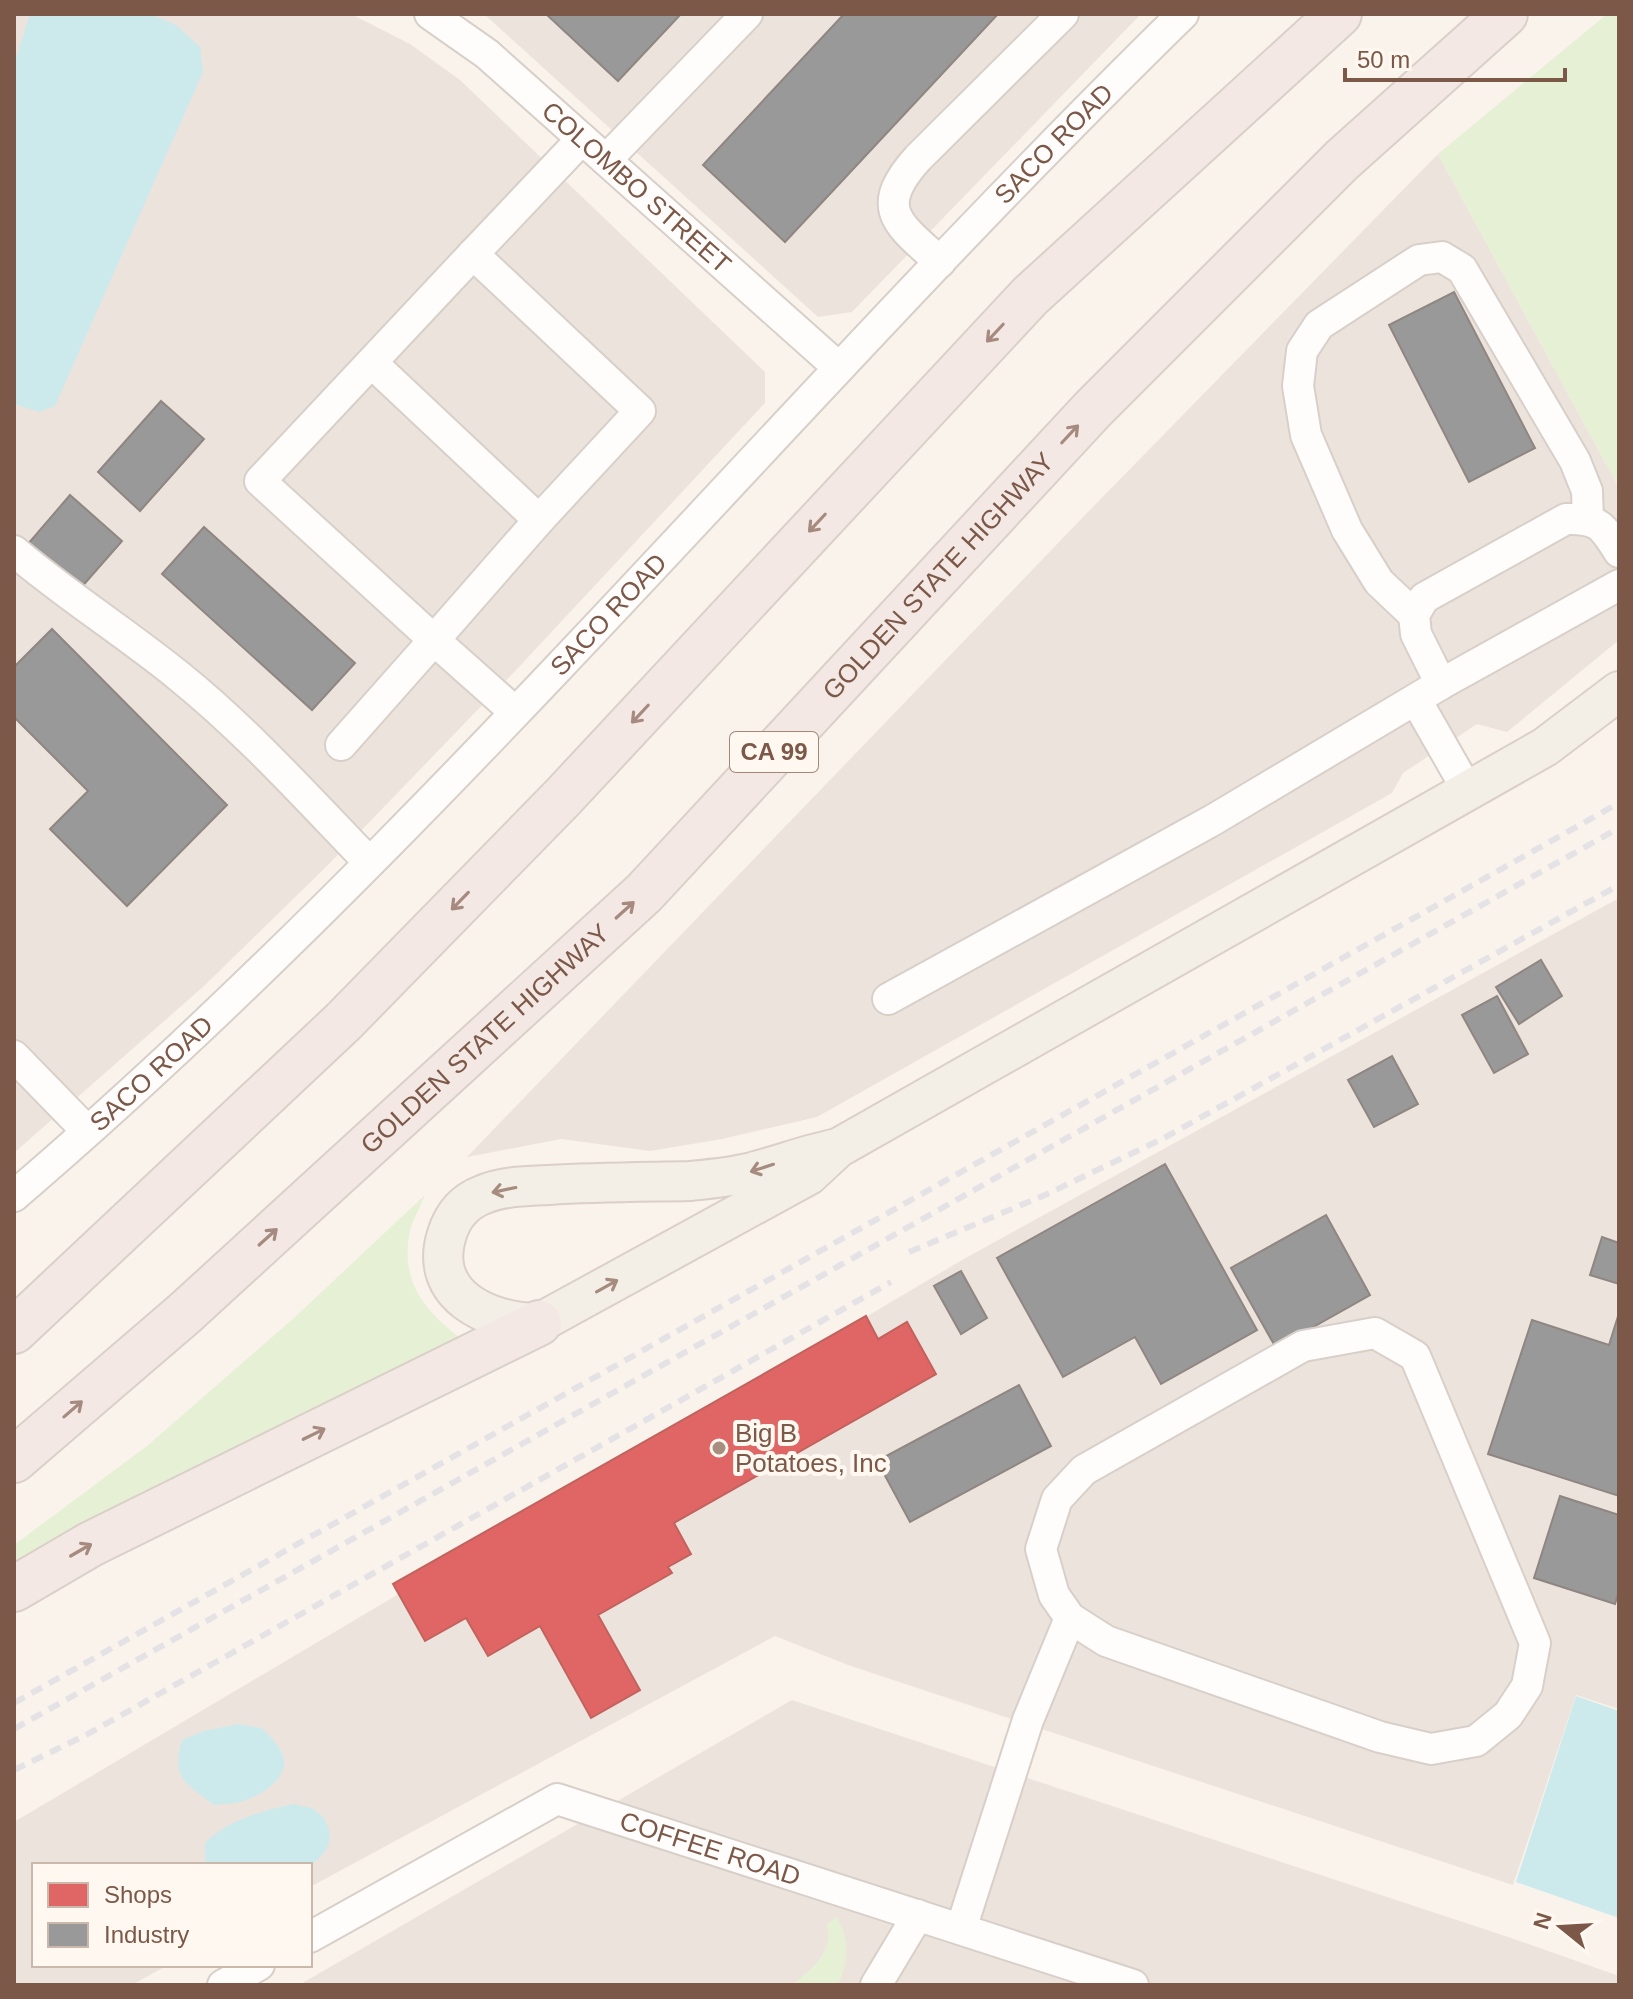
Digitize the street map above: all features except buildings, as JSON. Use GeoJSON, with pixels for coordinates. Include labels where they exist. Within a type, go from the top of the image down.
{"type":"FeatureCollection","features":[{"type":"Feature","properties":{"kind":"highway"},"geometry":{"type":"LineString","coordinates":[[14,1331],[387,977],[563,797],[1128,190],[1302,14]]}},
{"type":"Feature","properties":{"kind":"highway"},"geometry":{"type":"LineString","coordinates":[[1030,296],[1339,14]]}},
{"type":"Feature","properties":{"kind":"highway","name":"GOLDEN STATE HIGHWAY"},"geometry":{"type":"LineString","coordinates":[[14,1460],[185,1313],[644,893],[1093,409],[1342,160],[1505,14]]}},
{"type":"Feature","properties":{"kind":"highway"},"geometry":{"type":"LineString","coordinates":[[14,1589],[91,1544],[539,1323]]}},
{"type":"Feature","properties":{"kind":"main road"},"geometry":{"type":"LineString","coordinates":[[838,1148],[718,1178],[515,1187],[484,1194],[463,1206],[449,1226],[443,1246],[444,1268],[453,1289],[466,1302],[491,1316],[520,1323],[539,1323],[809,1175],[838,1148],[1545,747],[1619,691]]}},
{"type":"Feature","properties":{"kind":"street","name":"COLOMBO STREET"},"geometry":{"type":"LineString","coordinates":[[430,14],[464,23],[487,54],[839,368]]}},
{"type":"Feature","properties":{"kind":"street"},"geometry":{"type":"LineString","coordinates":[[606,160],[747,14]]}},
{"type":"Feature","properties":{"kind":"street"},"geometry":{"type":"LineString","coordinates":[[940,262],[898,221],[893,206],[895,189],[918,158],[1063,14]]}},
{"type":"Feature","properties":{"kind":"street","name":"SACO ROAD"},"geometry":{"type":"LineString","coordinates":[[14,1196],[271,962],[432,801],[940,262],[1183,14]]}},
{"type":"Feature","properties":{"kind":"street"},"geometry":{"type":"LineString","coordinates":[[515,712],[260,481],[582,139]]}},
{"type":"Feature","properties":{"kind":"street"},"geometry":{"type":"LineString","coordinates":[[341,745],[539,520],[640,411],[473,254]]}},
{"type":"Feature","properties":{"kind":"street"},"geometry":{"type":"LineString","coordinates":[[1414,615],[1379,582],[1347,530],[1306,435],[1298,386],[1302,351],[1319,325],[1419,260],[1442,257],[1462,269],[1575,461],[1587,491],[1588,519]]}},
{"type":"Feature","properties":{"kind":"street"},"geometry":{"type":"LineString","coordinates":[[372,363],[539,520]]}},
{"type":"Feature","properties":{"kind":"street"},"geometry":{"type":"LineString","coordinates":[[1468,791],[1428,692],[1414,615],[1424,598],[1566,519],[1588,519],[1606,532],[1619,552]]}},
{"type":"Feature","properties":{"kind":"street"},"geometry":{"type":"LineString","coordinates":[[14,551],[181,677],[261,752],[369,862]]}},
{"type":"Feature","properties":{"kind":"street"},"geometry":{"type":"LineString","coordinates":[[888,999],[1213,820],[1428,692],[1619,585]]}},
{"type":"Feature","properties":{"kind":"street"},"geometry":{"type":"LineString","coordinates":[[14,1056],[87,1131]]}},
{"type":"Feature","properties":{"kind":"street"},"geometry":{"type":"LineString","coordinates":[[1375,1333],[1415,1356],[1535,1643],[1527,1686],[1508,1715],[1476,1741],[1431,1749],[1380,1737],[1106,1641],[1070,1618],[1054,1595],[1041,1549],[1057,1499],[1084,1470],[1303,1346],[1375,1333]]}},
{"type":"Feature","properties":{"kind":"street"},"geometry":{"type":"LineString","coordinates":[[961,1929],[1028,1720],[1070,1618]]}},
{"type":"Feature","properties":{"kind":"street","name":"COFFEE ROAD"},"geometry":{"type":"LineString","coordinates":[[312,1936],[557,1799],[1133,1985]]}},
{"type":"Feature","properties":{"kind":"street"},"geometry":{"type":"LineString","coordinates":[[876,1985],[918,1915]]}},
{"type":"Feature","properties":{"kind":"street"},"geometry":{"type":"LineString","coordinates":[[223,1985],[255,1967]]}},
{"type":"Feature","properties":{"kind":"shaded area"},"geometry":{"type":"Polygon","coordinates":[[[14,14],[351,14],[410,44],[460,80],[765,372],[765,403],[518,668],[328,865],[204,986],[14,1153],[14,14]]]}},
{"type":"Feature","properties":{"kind":"shaded area"},"geometry":{"type":"Polygon","coordinates":[[[484,14],[1141,14],[852,312],[818,317],[484,14]]]}},
{"type":"Feature","properties":{"kind":"shaded area"},"geometry":{"type":"Polygon","coordinates":[[[1438,154],[1619,488],[1619,640],[1507,732],[1477,724],[1403,773],[1392,793],[817,1117],[722,1139],[650,1151],[561,1139],[467,1157],[1088,512],[1438,154]]]}},
{"type":"Feature","properties":{"kind":"shaded area"},"geometry":{"type":"Polygon","coordinates":[[[1619,898],[1619,1709],[1576,1695],[1513,1885],[848,1665],[775,1636],[312,1886],[312,1863],[32,1863],[32,1967],[164,1967],[132,1985],[14,1985],[14,1822],[962,1260],[1619,898]]]}},
{"type":"Feature","properties":{"kind":"shaded area"},"geometry":{"type":"Polygon","coordinates":[[[792,1700],[1508,1937],[1619,1976],[1619,1985],[299,1985],[792,1700]]]}},
{"type":"Feature","properties":{"kind":"green space"},"geometry":{"type":"Polygon","coordinates":[[[1607,14],[1619,14],[1619,488],[1438,154],[1607,14]]]}},
{"type":"Feature","properties":{"kind":"green space"},"geometry":{"type":"Polygon","coordinates":[[[425,1195],[410,1231],[409,1270],[413,1284],[429,1309],[464,1341],[229,1451],[118,1507],[14,1566],[14,1545],[147,1446],[294,1318],[425,1195]]]}},
{"type":"Feature","properties":{"kind":"green space"},"geometry":{"type":"Polygon","coordinates":[[[837,1917],[844,1934],[846,1951],[838,1985],[792,1985],[820,1959],[827,1943],[827,1924],[837,1917]]]}},
{"type":"Feature","properties":{"kind":"water"},"geometry":{"type":"Polygon","coordinates":[[[30,14],[151,14],[176,25],[200,47],[203,72],[55,406],[39,412],[14,404],[14,64],[30,14]]]}},
{"type":"Feature","properties":{"kind":"water"},"geometry":{"type":"Polygon","coordinates":[[[1576,1696],[1619,1711],[1619,1918],[1516,1882],[1576,1696]]]}},
{"type":"Feature","properties":{"kind":"water"},"geometry":{"type":"Polygon","coordinates":[[[238,1724],[262,1728],[281,1751],[284,1767],[272,1785],[252,1798],[214,1805],[183,1779],[178,1763],[182,1740],[204,1731],[238,1724]]]}},
{"type":"Feature","properties":{"kind":"water"},"geometry":{"type":"Polygon","coordinates":[[[294,1804],[313,1809],[326,1822],[330,1838],[328,1846],[312,1864],[205,1863],[205,1843],[224,1828],[258,1813],[294,1804]]]}},
{"type":"Feature","properties":{"kind":"railway"},"geometry":{"type":"LineString","coordinates":[[14,1703],[1619,803]]}},
{"type":"Feature","properties":{"kind":"railway"},"geometry":{"type":"LineString","coordinates":[[14,1729],[1619,828]]}},
{"type":"Feature","properties":{"kind":"railway"},"geometry":{"type":"LineString","coordinates":[[909,1252],[1045,1195],[1162,1139],[1619,885]]}},
{"type":"Feature","properties":{"kind":"railway"},"geometry":{"type":"LineString","coordinates":[[14,1770],[86,1735],[891,1282]]}},
{"type":"Feature","properties":{"kind":"place","name":"Big B Potatoes, Inc"},"geometry":{"type":"Point","coordinates":[719,1448]}}]}
